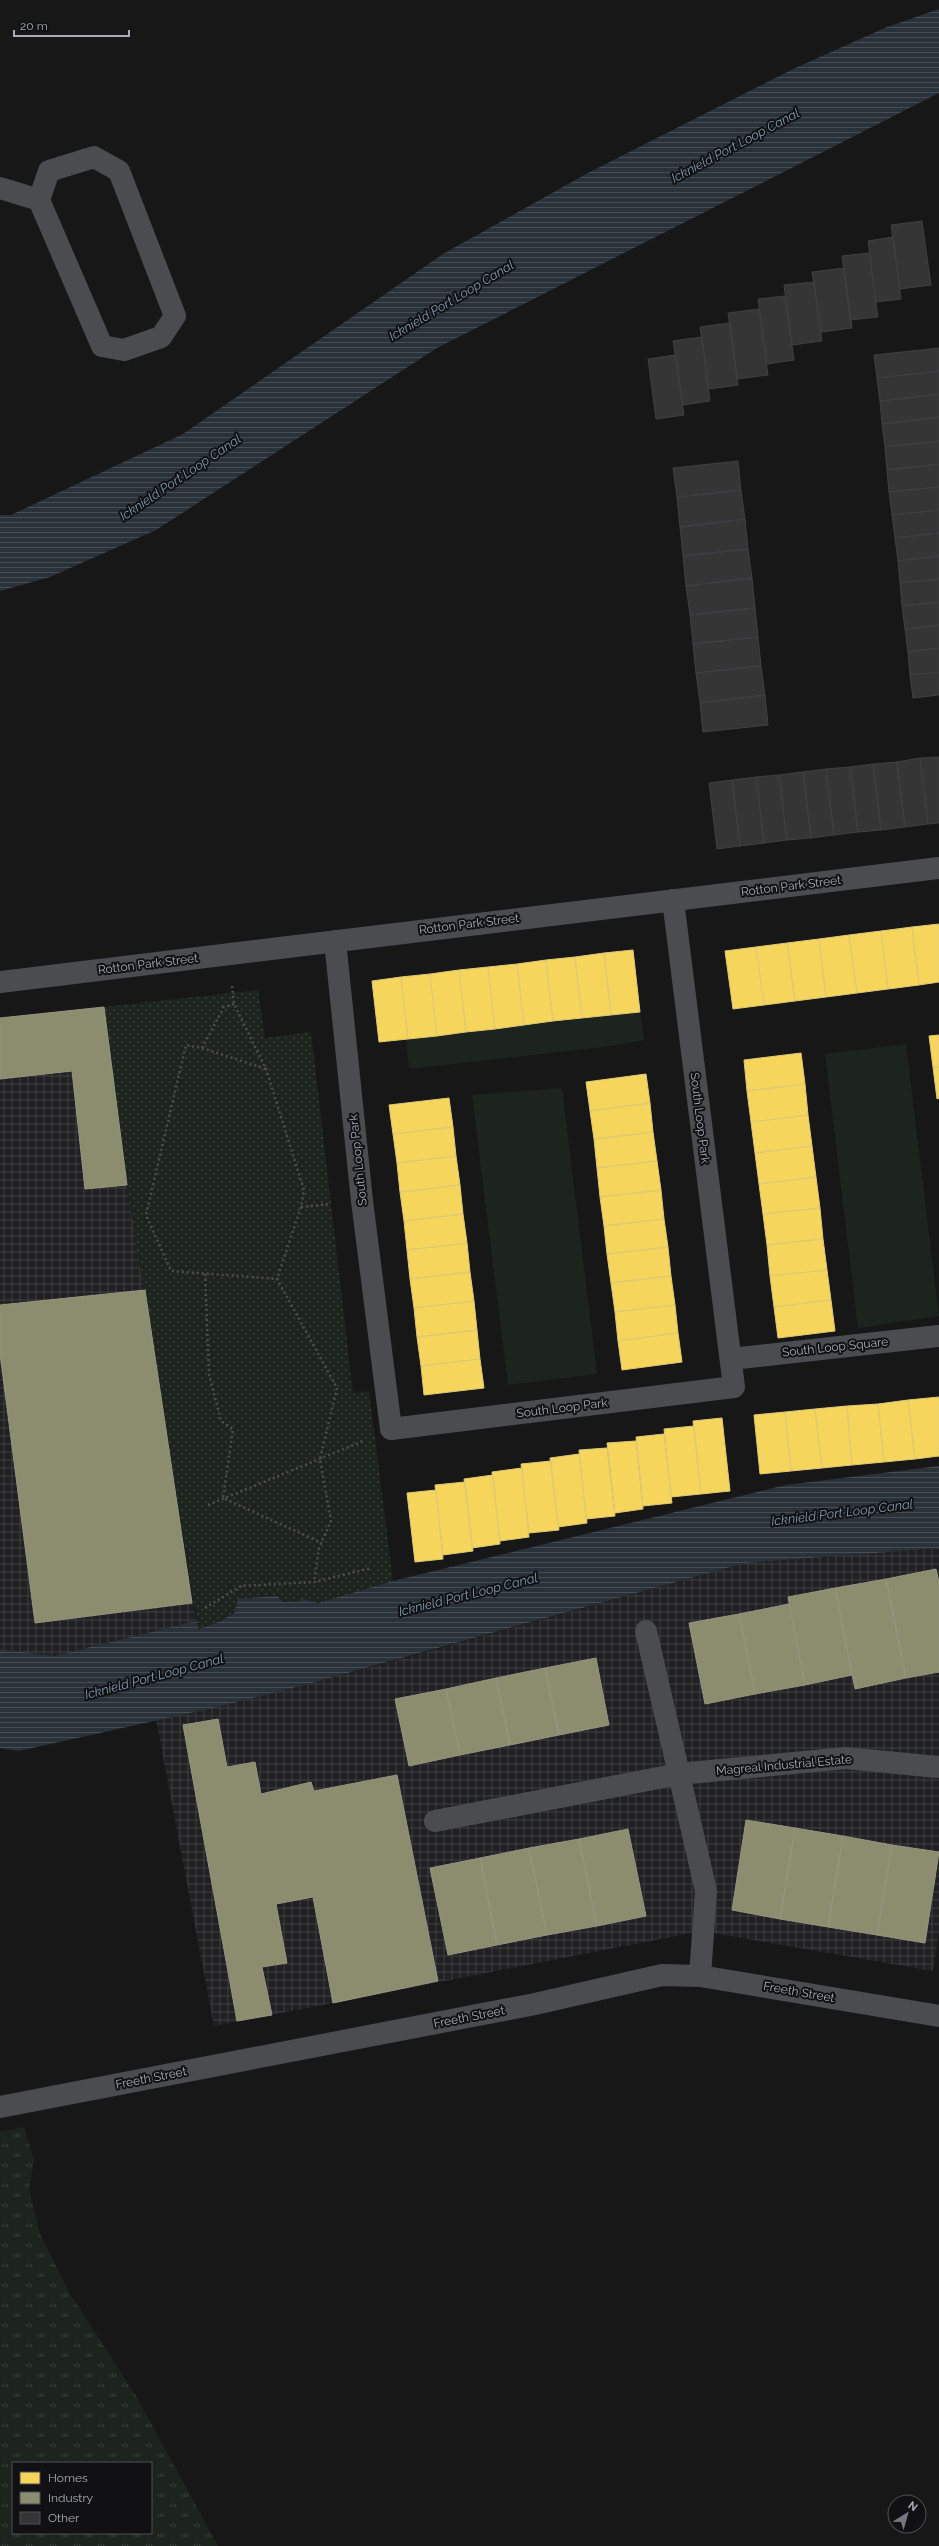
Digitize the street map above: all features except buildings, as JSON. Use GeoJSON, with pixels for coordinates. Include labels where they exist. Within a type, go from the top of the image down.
{"type":"FeatureCollection","features":[{"type":"Feature","properties":{"kind":"street"},"geometry":{"type":"LineString","coordinates":[[0,188],[39,200],[102,346],[124,350],[161,337],[175,316],[119,171],[94,156],[49,171],[39,200]]}},
{"type":"Feature","properties":{"kind":"street","name":"Rotton Park Street"},"geometry":{"type":"LineString","coordinates":[[0,982],[939,868]]}},
{"type":"Feature","properties":{"kind":"street","name":"South Loop Park"},"geometry":{"type":"LineString","coordinates":[[335,941],[362,1201],[392,1429],[734,1387],[672,900]]}},
{"type":"Feature","properties":{"kind":"street","name":"South Loop Square"},"geometry":{"type":"LineString","coordinates":[[731,1359],[939,1336]]}},
{"type":"Feature","properties":{"kind":"street"},"geometry":{"type":"LineString","coordinates":[[646,1631],[706,1891],[700,1976]]}},
{"type":"Feature","properties":{"kind":"street","name":"Magreal Industrial Estate"},"geometry":{"type":"LineString","coordinates":[[435,1821],[679,1774],[846,1758],[937,1767]]}},
{"type":"Feature","properties":{"kind":"street","name":"Freeth Street"},"geometry":{"type":"LineString","coordinates":[[0,2107],[535,2004],[662,1975],[700,1976],[939,2016]]}},
{"type":"Feature","properties":{"kind":"path"},"geometry":{"type":"LineString","coordinates":[[230,954],[234,1004],[266,1069],[304,1190],[301,1207],[277,1279],[337,1388],[320,1459],[331,1521],[322,1542],[314,1582]]}},
{"type":"Feature","properties":{"kind":"path"},"geometry":{"type":"LineString","coordinates":[[202,1048],[224,1007],[234,1004]]}},
{"type":"Feature","properties":{"kind":"path"},"geometry":{"type":"LineString","coordinates":[[266,1069],[202,1048],[186,1045],[146,1215],[171,1271],[277,1279]]}},
{"type":"Feature","properties":{"kind":"path"},"geometry":{"type":"LineString","coordinates":[[205,1274],[209,1374],[221,1421],[233,1429],[224,1498]]}},
{"type":"Feature","properties":{"kind":"path"},"geometry":{"type":"LineString","coordinates":[[208,1505],[392,1429]]}},
{"type":"Feature","properties":{"kind":"path"},"geometry":{"type":"LineString","coordinates":[[224,1498],[322,1542]]}},
{"type":"Feature","properties":{"kind":"path"},"geometry":{"type":"LineString","coordinates":[[205,1608],[241,1586],[314,1582],[370,1568]]}},
{"type":"Feature","properties":{"kind":"shaded area"},"geometry":{"type":"Polygon","coordinates":[[[104,1007],[127,1185],[196,1621],[54,1656],[0,1649],[0,1021],[104,1007]]]}},
{"type":"Feature","properties":{"kind":"shaded area"},"geometry":{"type":"Polygon","coordinates":[[[939,1548],[939,1932],[933,1971],[701,1931],[214,2026],[156,1719],[217,1707],[376,1666],[745,1563],[939,1548]]]}},
{"type":"Feature","properties":{"kind":"green space"},"geometry":{"type":"Polygon","coordinates":[[[258,990],[265,1038],[311,1032],[353,1393],[369,1391],[393,1581],[318,1603],[301,1598],[300,1602],[238,1605],[226,1618],[198,1629],[127,1185],[104,1007],[258,990]]]}},
{"type":"Feature","properties":{"kind":"green space"},"geometry":{"type":"Polygon","coordinates":[[[640,1012],[644,1040],[611,1046],[409,1069],[406,1039],[640,1012]]]}},
{"type":"Feature","properties":{"kind":"green space"},"geometry":{"type":"Polygon","coordinates":[[[906,1044],[939,1316],[858,1328],[825,1054],[906,1044]]]}},
{"type":"Feature","properties":{"kind":"green space"},"geometry":{"type":"Polygon","coordinates":[[[562,1088],[597,1374],[508,1385],[472,1095],[562,1088]]]}},
{"type":"Feature","properties":{"kind":"green space"},"geometry":{"type":"Polygon","coordinates":[[[24,2127],[34,2160],[29,2189],[40,2234],[70,2294],[135,2394],[218,2546],[0,2546],[0,2132],[24,2127]]]}},
{"type":"Feature","properties":{"kind":"water","name":"Icknield Port Loop Canal"},"geometry":{"type":"Polygon","coordinates":[[[939,9],[939,93],[437,348],[156,530],[50,577],[0,591],[0,515],[11,515],[183,434],[443,254],[586,174],[793,69],[887,27],[939,9]]]}},
{"type":"Feature","properties":{"kind":"water","name":"Icknield Port Loop Canal"},"geometry":{"type":"Polygon","coordinates":[[[939,1466],[939,1548],[745,1563],[308,1684],[217,1707],[19,1751],[0,1748],[0,1649],[54,1656],[196,1621],[199,1629],[221,1621],[234,1613],[238,1599],[277,1596],[283,1602],[300,1602],[301,1598],[318,1603],[393,1581],[786,1485],[939,1466]]]}}]}
